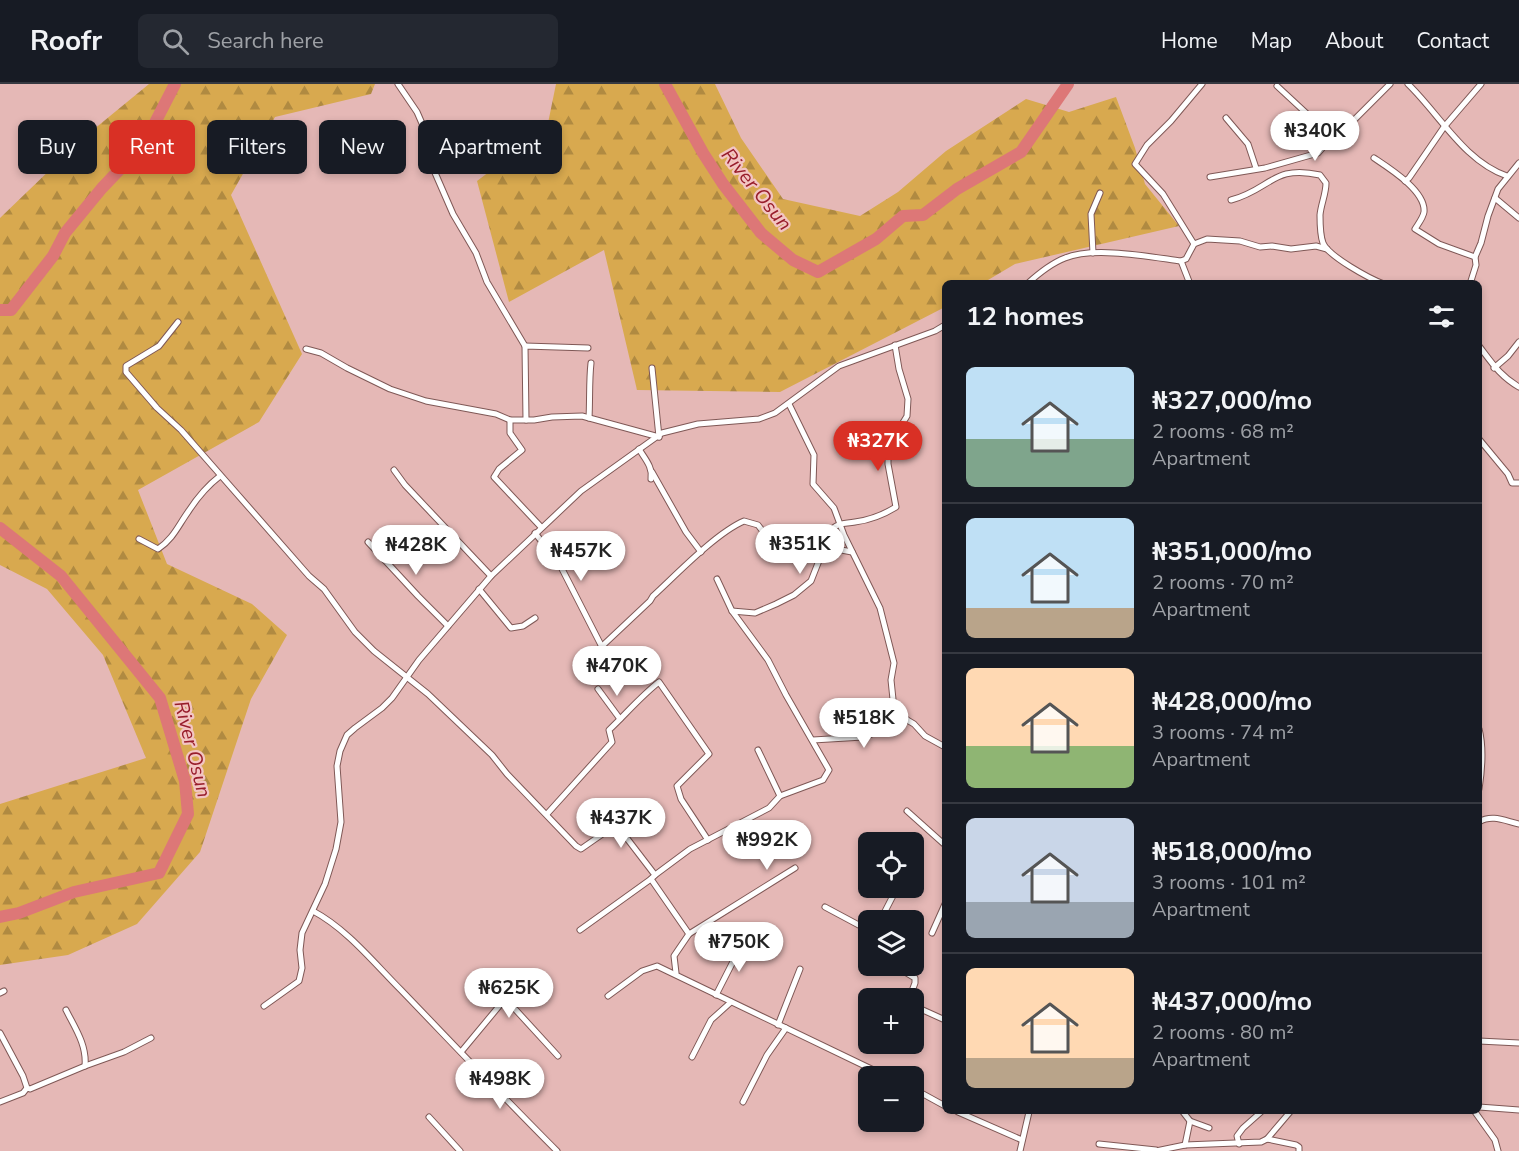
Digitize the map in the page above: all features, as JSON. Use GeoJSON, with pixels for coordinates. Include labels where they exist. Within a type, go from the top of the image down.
{"type":"FeatureCollection","features":[{"type":"Feature","properties":{"kind":"street"},"geometry":{"type":"LineString","coordinates":[[398,84],[417,112],[424,128],[429,159],[453,214],[476,253],[488,282],[525,346],[526,420]]}},
{"type":"Feature","properties":{"kind":"street"},"geometry":{"type":"LineString","coordinates":[[1194,244],[1163,194],[1135,164],[1147,145],[1202,84]]}},
{"type":"Feature","properties":{"kind":"street"},"geometry":{"type":"LineString","coordinates":[[1210,177],[1265,168],[1318,153],[1332,137],[1390,84]]}},
{"type":"Feature","properties":{"kind":"street"},"geometry":{"type":"LineString","coordinates":[[1408,84],[1444,127],[1489,169],[1508,176]]}},
{"type":"Feature","properties":{"kind":"street"},"geometry":{"type":"LineString","coordinates":[[1405,181],[1444,127],[1481,84]]}},
{"type":"Feature","properties":{"kind":"street"},"geometry":{"type":"LineString","coordinates":[[1277,85],[1332,137]]}},
{"type":"Feature","properties":{"kind":"street"},"geometry":{"type":"LineString","coordinates":[[1226,118],[1248,144],[1256,168]]}},
{"type":"Feature","properties":{"kind":"street"},"geometry":{"type":"LineString","coordinates":[[1374,158],[1399,175],[1423,200],[1424,214],[1415,229],[1439,244],[1475,257]]}},
{"type":"Feature","properties":{"kind":"street"},"geometry":{"type":"LineString","coordinates":[[1471,280],[1476,266],[1475,257],[1498,189],[1519,163]]}},
{"type":"Feature","properties":{"kind":"street"},"geometry":{"type":"LineString","coordinates":[[1231,200],[1249,194],[1279,175],[1298,171],[1320,175],[1326,183],[1320,218],[1322,242],[1327,249],[1373,280]]}},
{"type":"Feature","properties":{"kind":"street"},"geometry":{"type":"LineString","coordinates":[[1093,253],[1091,214],[1100,193]]}},
{"type":"Feature","properties":{"kind":"street"},"geometry":{"type":"LineString","coordinates":[[1495,198],[1519,218]]}},
{"type":"Feature","properties":{"kind":"street"},"geometry":{"type":"LineString","coordinates":[[1035,280],[1064,258],[1077,254],[1132,255],[1181,261],[1186,259],[1194,244],[1207,239],[1240,241],[1260,247],[1291,249],[1316,246],[1327,249]]}},
{"type":"Feature","properties":{"kind":"street"},"geometry":{"type":"LineString","coordinates":[[1181,261],[1188,280]]}},
{"type":"Feature","properties":{"kind":"street"},"geometry":{"type":"LineString","coordinates":[[178,322],[159,346],[138,357],[125,369],[137,386],[181,430],[309,576],[324,589],[355,632],[374,651],[408,677],[492,755],[507,774],[580,849],[614,826],[619,828],[688,934]]}},
{"type":"Feature","properties":{"kind":"street"},"geometry":{"type":"LineString","coordinates":[[264,1006],[299,981],[303,968],[300,950],[302,933],[325,884],[336,849],[341,822],[337,766],[340,751],[348,735],[382,708],[479,588],[581,491],[662,433],[698,424],[759,419],[776,413],[839,366],[942,327]]}},
{"type":"Feature","properties":{"kind":"street"},"geometry":{"type":"LineString","coordinates":[[1494,369],[1519,342]]}},
{"type":"Feature","properties":{"kind":"street"},"geometry":{"type":"LineString","coordinates":[[836,549],[833,544],[832,529],[840,523],[884,515],[896,507],[888,464],[888,447],[907,416],[908,399],[895,345]]}},
{"type":"Feature","properties":{"kind":"street"},"geometry":{"type":"LineString","coordinates":[[525,346],[588,348]]}},
{"type":"Feature","properties":{"kind":"street"},"geometry":{"type":"LineString","coordinates":[[306,349],[321,353],[390,389],[426,401],[496,414],[510,420],[582,416],[659,437]]}},
{"type":"Feature","properties":{"kind":"street"},"geometry":{"type":"LineString","coordinates":[[1482,351],[1494,369],[1519,387]]}},
{"type":"Feature","properties":{"kind":"street"},"geometry":{"type":"LineString","coordinates":[[589,418],[588,385],[591,363]]}},
{"type":"Feature","properties":{"kind":"street"},"geometry":{"type":"LineString","coordinates":[[652,368],[659,437]]}},
{"type":"Feature","properties":{"kind":"street"},"geometry":{"type":"LineString","coordinates":[[789,404],[814,455],[813,484],[834,508],[852,552],[880,608],[894,663],[891,680],[893,702],[897,714],[914,724],[925,736],[942,745]]}},
{"type":"Feature","properties":{"kind":"street"},"geometry":{"type":"LineString","coordinates":[[510,420],[510,433],[522,450],[499,469],[494,477],[541,527]]}},
{"type":"Feature","properties":{"kind":"street"},"geometry":{"type":"LineString","coordinates":[[1482,443],[1519,489]]}},
{"type":"Feature","properties":{"kind":"street"},"geometry":{"type":"LineString","coordinates":[[639,449],[651,476],[701,552]]}},
{"type":"Feature","properties":{"kind":"street"},"geometry":{"type":"LineString","coordinates":[[394,470],[405,485],[491,576]]}},
{"type":"Feature","properties":{"kind":"street"},"geometry":{"type":"LineString","coordinates":[[139,539],[158,549],[167,543],[196,500],[220,476]]}},
{"type":"Feature","properties":{"kind":"street"},"geometry":{"type":"LineString","coordinates":[[1512,483],[1519,483]]}},
{"type":"Feature","properties":{"kind":"street"},"geometry":{"type":"LineString","coordinates":[[581,670],[701,552],[736,524],[744,521],[758,525],[770,541]]}},
{"type":"Feature","properties":{"kind":"street"},"geometry":{"type":"LineString","coordinates":[[535,533],[560,565],[602,647]]}},
{"type":"Feature","properties":{"kind":"street"},"geometry":{"type":"LineString","coordinates":[[368,542],[448,626]]}},
{"type":"Feature","properties":{"kind":"street"},"geometry":{"type":"LineString","coordinates":[[732,611],[755,613],[794,595],[811,581],[820,558],[836,549],[852,552]]}},
{"type":"Feature","properties":{"kind":"street"},"geometry":{"type":"LineString","coordinates":[[580,930],[690,849],[769,808],[780,796],[823,780],[829,771],[768,660],[732,611],[717,579]]}},
{"type":"Feature","properties":{"kind":"street"},"geometry":{"type":"LineString","coordinates":[[479,588],[512,628],[523,626],[535,618]]}},
{"type":"Feature","properties":{"kind":"street"},"geometry":{"type":"LineString","coordinates":[[547,814],[612,741],[609,730],[630,711],[641,696],[659,682],[709,754],[677,786],[681,799],[708,840]]}},
{"type":"Feature","properties":{"kind":"street"},"geometry":{"type":"LineString","coordinates":[[598,689],[621,719]]}},
{"type":"Feature","properties":{"kind":"street"},"geometry":{"type":"LineString","coordinates":[[813,740],[863,738],[906,719]]}},
{"type":"Feature","properties":{"kind":"street"},"geometry":{"type":"LineString","coordinates":[[758,750],[780,796]]}},
{"type":"Feature","properties":{"kind":"street"},"geometry":{"type":"LineString","coordinates":[[907,812],[942,842]]}},
{"type":"Feature","properties":{"kind":"street"},"geometry":{"type":"LineString","coordinates":[[1482,819],[1497,818],[1519,824]]}},
{"type":"Feature","properties":{"kind":"street"},"geometry":{"type":"LineString","coordinates":[[676,973],[674,956],[688,934],[795,868]]}},
{"type":"Feature","properties":{"kind":"street"},"geometry":{"type":"LineString","coordinates":[[825,907],[858,925]]}},
{"type":"Feature","properties":{"kind":"street"},"geometry":{"type":"LineString","coordinates":[[313,911],[326,918],[353,942],[557,1151]]}},
{"type":"Feature","properties":{"kind":"street"},"geometry":{"type":"LineString","coordinates":[[932,933],[942,911]]}},
{"type":"Feature","properties":{"kind":"street"},"geometry":{"type":"LineString","coordinates":[[716,995],[743,942]]}},
{"type":"Feature","properties":{"kind":"street"},"geometry":{"type":"LineString","coordinates":[[608,996],[648,968],[657,966],[676,973],[716,995],[865,1066]]}},
{"type":"Feature","properties":{"kind":"street"},"geometry":{"type":"LineString","coordinates":[[778,1025],[800,969]]}},
{"type":"Feature","properties":{"kind":"street"},"geometry":{"type":"LineString","coordinates":[[692,1057],[711,1020],[731,1002]]}},
{"type":"Feature","properties":{"kind":"street"},"geometry":{"type":"LineString","coordinates":[[461,1052],[501,1005],[506,1004],[514,1008],[558,1056]]}},
{"type":"Feature","properties":{"kind":"street"},"geometry":{"type":"LineString","coordinates":[[66,1011],[86,1056],[84,1066]]}},
{"type":"Feature","properties":{"kind":"street"},"geometry":{"type":"LineString","coordinates":[[924,1011],[942,1019]]}},
{"type":"Feature","properties":{"kind":"street"},"geometry":{"type":"LineString","coordinates":[[743,1102],[767,1055],[786,1028]]}},
{"type":"Feature","properties":{"kind":"street"},"geometry":{"type":"LineString","coordinates":[[0,1034],[27,1088]]}},
{"type":"Feature","properties":{"kind":"street"},"geometry":{"type":"LineString","coordinates":[[27,1088],[30,1089],[124,1052],[151,1038]]}},
{"type":"Feature","properties":{"kind":"street"},"geometry":{"type":"LineString","coordinates":[[1482,1041],[1519,1042]]}},
{"type":"Feature","properties":{"kind":"street"},"geometry":{"type":"LineString","coordinates":[[0,1102],[23,1093],[27,1088]]}},
{"type":"Feature","properties":{"kind":"street"},"geometry":{"type":"LineString","coordinates":[[924,1094],[942,1104]]}},
{"type":"Feature","properties":{"kind":"street"},"geometry":{"type":"LineString","coordinates":[[1482,1107],[1519,1110]]}},
{"type":"Feature","properties":{"kind":"street"},"geometry":{"type":"LineString","coordinates":[[963,1114],[1022,1140]]}},
{"type":"Feature","properties":{"kind":"street"},"geometry":{"type":"LineString","coordinates":[[1020,1151],[1028,1114]]}},
{"type":"Feature","properties":{"kind":"street"},"geometry":{"type":"LineString","coordinates":[[1185,1114],[1190,1120],[1209,1128]]}},
{"type":"Feature","properties":{"kind":"street"},"geometry":{"type":"LineString","coordinates":[[1185,1145],[1192,1114]]}},
{"type":"Feature","properties":{"kind":"street"},"geometry":{"type":"LineString","coordinates":[[1239,1144],[1237,1136],[1259,1114]]}},
{"type":"Feature","properties":{"kind":"street"},"geometry":{"type":"LineString","coordinates":[[1100,1144],[1156,1151],[1185,1145],[1261,1142],[1267,1139],[1285,1114]]}},
{"type":"Feature","properties":{"kind":"street"},"geometry":{"type":"LineString","coordinates":[[1476,1114],[1495,1140],[1498,1151]]}},
{"type":"Feature","properties":{"kind":"street"},"geometry":{"type":"LineString","coordinates":[[429,1117],[460,1151]]}},
{"type":"Feature","properties":{"kind":"street"},"geometry":{"type":"LineString","coordinates":[[1267,1139],[1296,1145],[1299,1151]]}},
{"type":"Feature","properties":{"kind":"green space"},"geometry":{"type":"Polygon","coordinates":[[[149,84],[375,84],[371,94],[275,117],[273,120],[207,120],[207,174],[243,174],[231,195],[302,354],[259,422],[138,490],[167,564],[252,604],[287,635],[251,699],[200,852],[137,924],[68,955],[0,965],[0,804],[146,758],[103,655],[47,589],[0,565],[0,218],[46,174],[97,174],[97,127],[149,84]]]}},
{"type":"Feature","properties":{"kind":"green space"},"geometry":{"type":"Polygon","coordinates":[[[556,84],[715,84],[741,138],[783,199],[860,216],[898,192],[946,151],[1026,99],[1069,112],[1116,97],[1135,148],[1145,184],[1179,226],[1015,264],[988,280],[942,280],[942,309],[780,392],[637,390],[604,250],[509,302],[477,181],[486,174],[562,174],[562,120],[549,120],[556,84]]]}},
{"type":"Feature","properties":{"kind":"waterway","name":"River Osun"},"geometry":{"type":"LineString","coordinates":[[0,310],[11,310],[53,256],[65,233],[102,188],[144,144],[175,84]]}},
{"type":"Feature","properties":{"kind":"waterway","name":"River Osun"},"geometry":{"type":"LineString","coordinates":[[665,84],[703,153],[723,184],[761,233],[793,260],[818,272],[876,239],[903,216],[923,215],[957,189],[1021,152],[1068,84]]}},
{"type":"Feature","properties":{"kind":"waterway","name":"River Osun"},"geometry":{"type":"LineString","coordinates":[[0,528],[61,576],[160,698],[185,781],[188,814],[159,873],[74,892],[19,913],[0,917]]}}]}
